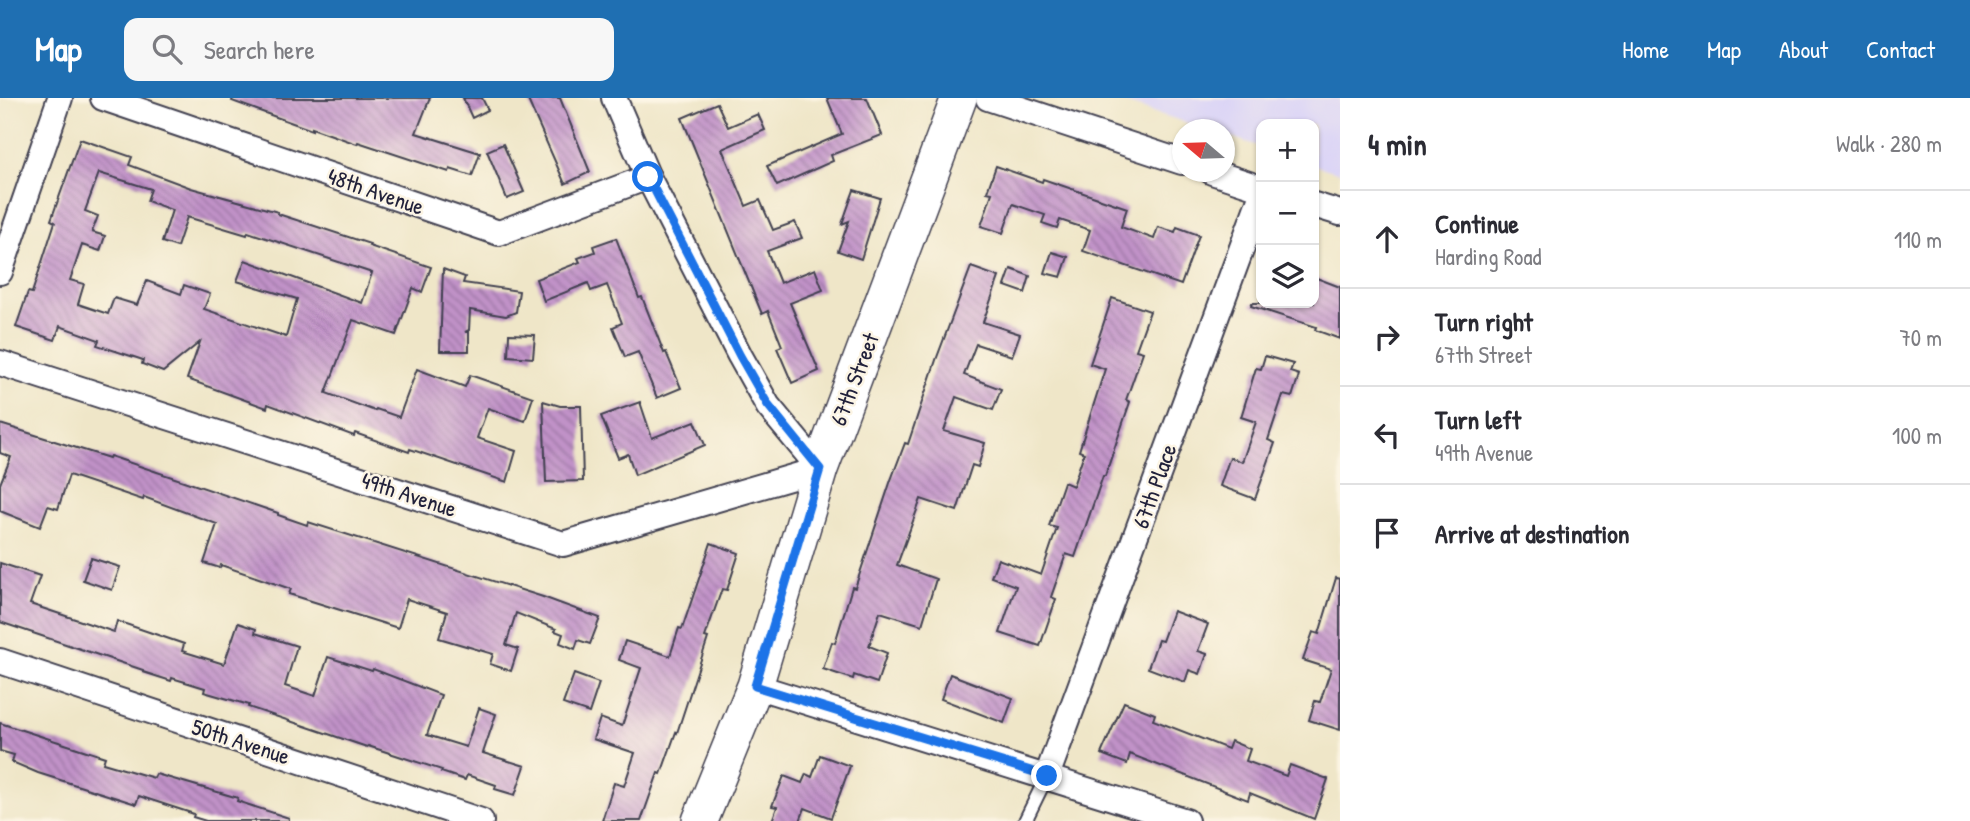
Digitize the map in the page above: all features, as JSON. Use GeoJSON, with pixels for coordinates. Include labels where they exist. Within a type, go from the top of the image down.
{"type":"FeatureCollection","features":[{"type":"Feature","properties":{"kind":"street"},"geometry":{"type":"LineString","coordinates":[[0,272],[60,98]]}},
{"type":"Feature","properties":{"kind":"street","name":"48th Avenue"},"geometry":{"type":"LineString","coordinates":[[103,98],[499,233],[648,177]]}},
{"type":"Feature","properties":{"kind":"street"},"geometry":{"type":"LineString","coordinates":[[614,98],[648,177],[762,396],[820,469]]}},
{"type":"Feature","properties":{"kind":"street","name":"67th Street"},"geometry":{"type":"LineString","coordinates":[[700,821],[755,686],[820,469],[959,98]]}},
{"type":"Feature","properties":{"kind":"street"},"geometry":{"type":"LineString","coordinates":[[988,98],[1172,159]]}},
{"type":"Feature","properties":{"kind":"street"},"geometry":{"type":"LineString","coordinates":[[1235,180],[1256,186]]}},
{"type":"Feature","properties":{"kind":"street"},"geometry":{"type":"LineString","coordinates":[[1319,207],[1340,213]]}},
{"type":"Feature","properties":{"kind":"street","name":"67th Place"},"geometry":{"type":"LineString","coordinates":[[1047,776],[1256,210]]}},
{"type":"Feature","properties":{"kind":"street","name":"49th Avenue"},"geometry":{"type":"LineString","coordinates":[[0,363],[563,544],[820,469]]}},
{"type":"Feature","properties":{"kind":"street","name":"50th Avenue"},"geometry":{"type":"LineString","coordinates":[[0,661],[481,821]]}},
{"type":"Feature","properties":{"kind":"street"},"geometry":{"type":"LineString","coordinates":[[755,686],[1186,821]]}},
{"type":"Feature","properties":{"kind":"lane"},"geometry":{"type":"LineString","coordinates":[[1025,821],[1047,776]]}},
{"type":"Feature","properties":{"kind":"shaded area"},"geometry":{"type":"Polygon","coordinates":[[[1110,98],[1340,98],[1340,173],[1319,167],[1319,119],[1256,119],[1256,145],[1235,138],[1235,119],[1175,119],[1110,98]]]}},
{"type":"Feature","properties":{"kind":"building"},"geometry":{"type":"Polygon","coordinates":[[[233,98],[430,98],[416,133],[480,153],[472,176],[450,169],[449,172],[312,130],[232,101],[233,98]]]}},
{"type":"Feature","properties":{"kind":"building"},"geometry":{"type":"Polygon","coordinates":[[[463,98],[482,98],[488,110],[472,118],[463,98]]]}},
{"type":"Feature","properties":{"kind":"building"},"geometry":{"type":"Polygon","coordinates":[[[527,98],[560,98],[590,172],[565,184],[527,98]]]}},
{"type":"Feature","properties":{"kind":"building"},"geometry":{"type":"Polygon","coordinates":[[[827,98],[867,98],[882,135],[831,155],[833,161],[777,186],[767,166],[842,134],[827,98]]]}},
{"type":"Feature","properties":{"kind":"building"},"geometry":{"type":"Polygon","coordinates":[[[717,103],[728,127],[758,114],[765,130],[722,149],[746,206],[760,200],[773,230],[795,222],[802,238],[767,251],[780,283],[815,269],[823,290],[790,303],[819,371],[792,383],[777,348],[782,346],[768,311],[762,314],[682,118],[717,103]]]}},
{"type":"Feature","properties":{"kind":"building"},"geometry":{"type":"Polygon","coordinates":[[[80,139],[132,157],[129,165],[191,188],[278,212],[431,267],[422,292],[413,288],[396,335],[353,320],[326,393],[399,417],[417,369],[465,387],[470,375],[533,397],[525,421],[488,408],[477,438],[516,451],[507,482],[410,449],[409,452],[355,433],[354,436],[268,404],[267,408],[187,379],[200,342],[163,372],[142,364],[143,360],[97,345],[99,340],[60,326],[55,340],[16,327],[28,292],[32,293],[55,222],[51,220],[80,139]],[[99,173],[85,211],[98,216],[92,232],[105,236],[100,251],[82,245],[70,280],[84,284],[78,304],[108,314],[114,298],[137,305],[147,281],[181,294],[184,285],[210,294],[204,309],[286,337],[297,299],[237,281],[245,260],[362,303],[372,273],[248,232],[247,235],[187,217],[177,247],[162,242],[172,210],[147,201],[151,189],[99,173]]]}},
{"type":"Feature","properties":{"kind":"building"},"geometry":{"type":"Polygon","coordinates":[[[503,144],[524,192],[507,199],[487,151],[503,144]]]}},
{"type":"Feature","properties":{"kind":"building"},"geometry":{"type":"Polygon","coordinates":[[[996,166],[1127,208],[1121,227],[1154,239],[1158,227],[1175,232],[1177,227],[1199,235],[1181,285],[1083,251],[1090,230],[1060,220],[1057,228],[1042,223],[1045,215],[1013,204],[1003,233],[981,226],[992,193],[987,192],[996,166]]]}},
{"type":"Feature","properties":{"kind":"building"},"geometry":{"type":"Polygon","coordinates":[[[854,190],[880,198],[861,259],[838,251],[849,221],[842,224],[854,190]]]}},
{"type":"Feature","properties":{"kind":"building"},"geometry":{"type":"Polygon","coordinates":[[[616,238],[639,298],[642,297],[681,388],[657,398],[638,352],[625,357],[613,327],[622,323],[607,285],[591,291],[588,283],[544,301],[536,279],[580,262],[578,258],[595,252],[593,246],[616,238]]]}},
{"type":"Feature","properties":{"kind":"building"},"geometry":{"type":"Polygon","coordinates":[[[1052,252],[1068,257],[1061,277],[1045,273],[1052,252]]]}},
{"type":"Feature","properties":{"kind":"building"},"geometry":{"type":"Polygon","coordinates":[[[971,267],[999,277],[983,322],[1020,334],[1012,356],[976,344],[964,375],[1001,389],[993,410],[956,397],[944,431],[985,443],[978,467],[972,465],[957,511],[921,499],[897,565],[936,579],[922,625],[880,612],[869,646],[887,653],[877,683],[854,675],[853,679],[823,669],[832,642],[835,643],[852,587],[855,588],[891,480],[905,443],[908,444],[971,267]]]}},
{"type":"Feature","properties":{"kind":"building"},"geometry":{"type":"Polygon","coordinates":[[[443,269],[465,277],[463,283],[519,291],[516,312],[506,316],[470,310],[469,330],[465,332],[469,332],[469,351],[440,351],[443,269]]]}},
{"type":"Feature","properties":{"kind":"building"},"geometry":{"type":"Polygon","coordinates":[[[1011,269],[1030,276],[1025,293],[1005,286],[1011,269]]]}},
{"type":"Feature","properties":{"kind":"building"},"geometry":{"type":"Polygon","coordinates":[[[1319,279],[1340,287],[1340,339],[1315,330],[1316,327],[1257,308],[1319,308],[1319,279]]]}},
{"type":"Feature","properties":{"kind":"building"},"geometry":{"type":"Polygon","coordinates":[[[1112,298],[1150,311],[1136,350],[1143,352],[1126,400],[1130,402],[1075,557],[1066,554],[1051,597],[1056,599],[1040,646],[1000,633],[1016,586],[991,577],[998,559],[1041,575],[1057,528],[1049,526],[1064,482],[1073,486],[1084,453],[1079,451],[1105,369],[1090,364],[1112,298]]]}},
{"type":"Feature","properties":{"kind":"building"},"geometry":{"type":"Polygon","coordinates":[[[509,334],[535,335],[533,358],[508,356],[509,334]]]}},
{"type":"Feature","properties":{"kind":"building"},"geometry":{"type":"Polygon","coordinates":[[[1265,356],[1293,364],[1290,372],[1299,375],[1292,397],[1283,395],[1268,440],[1275,443],[1255,499],[1220,486],[1230,457],[1242,462],[1256,422],[1241,417],[1256,368],[1261,369],[1265,356]]]}},
{"type":"Feature","properties":{"kind":"building"},"geometry":{"type":"Polygon","coordinates":[[[543,401],[560,406],[581,406],[583,481],[546,482],[543,401]]]}},
{"type":"Feature","properties":{"kind":"building"},"geometry":{"type":"Polygon","coordinates":[[[640,402],[652,438],[695,421],[705,445],[635,475],[628,454],[618,458],[601,416],[640,402]]]}},
{"type":"Feature","properties":{"kind":"building"},"geometry":{"type":"Polygon","coordinates":[[[0,424],[109,458],[110,456],[307,525],[308,522],[543,597],[600,618],[590,644],[578,640],[575,649],[560,643],[563,634],[555,631],[556,629],[516,613],[506,645],[518,649],[511,671],[490,664],[493,654],[439,638],[447,612],[407,599],[398,628],[289,594],[291,589],[221,565],[220,568],[204,563],[217,524],[144,497],[143,500],[69,475],[58,509],[48,506],[40,527],[0,511],[0,484],[11,457],[0,453],[0,424]]]}},
{"type":"Feature","properties":{"kind":"building"},"geometry":{"type":"Polygon","coordinates":[[[711,543],[739,553],[727,590],[722,589],[705,637],[708,638],[661,774],[658,773],[641,821],[602,821],[614,783],[624,786],[635,753],[593,739],[600,718],[622,726],[641,668],[619,660],[625,641],[670,656],[711,543]]]}},
{"type":"Feature","properties":{"kind":"building"},"geometry":{"type":"Polygon","coordinates":[[[91,558],[120,567],[112,590],[83,580],[91,558]]]}},
{"type":"Feature","properties":{"kind":"building"},"geometry":{"type":"Polygon","coordinates":[[[0,563],[40,576],[30,604],[114,632],[117,621],[184,644],[182,651],[224,664],[238,623],[256,629],[255,633],[297,646],[285,686],[315,696],[328,657],[372,671],[373,669],[441,695],[427,735],[466,747],[479,708],[496,714],[483,753],[525,766],[515,795],[495,789],[496,785],[467,775],[465,780],[441,772],[442,770],[204,692],[205,688],[143,672],[0,622],[0,563]]]}},
{"type":"Feature","properties":{"kind":"building"},"geometry":{"type":"Polygon","coordinates":[[[1336,578],[1340,579],[1340,730],[1309,720],[1315,701],[1320,702],[1331,669],[1303,660],[1313,632],[1319,634],[1336,578]]]}},
{"type":"Feature","properties":{"kind":"building"},"geometry":{"type":"Polygon","coordinates":[[[1173,611],[1208,624],[1198,651],[1207,654],[1200,674],[1189,670],[1185,682],[1148,668],[1173,611]]]}},
{"type":"Feature","properties":{"kind":"building"},"geometry":{"type":"Polygon","coordinates":[[[574,674],[599,683],[589,713],[563,704],[574,674]]]}},
{"type":"Feature","properties":{"kind":"building"},"geometry":{"type":"Polygon","coordinates":[[[950,674],[1013,698],[1004,723],[941,699],[950,674]]]}},
{"type":"Feature","properties":{"kind":"building"},"geometry":{"type":"Polygon","coordinates":[[[1124,702],[1155,714],[1153,720],[1228,749],[1231,741],[1250,749],[1246,761],[1286,776],[1290,765],[1328,779],[1314,819],[1250,793],[1248,800],[1130,754],[1127,764],[1101,754],[1124,702]]]}},
{"type":"Feature","properties":{"kind":"building"},"geometry":{"type":"Polygon","coordinates":[[[0,723],[105,757],[103,763],[154,778],[156,774],[238,798],[237,801],[289,818],[289,821],[206,821],[193,817],[194,814],[139,796],[136,804],[38,773],[12,762],[14,755],[0,751],[0,723]]]}},
{"type":"Feature","properties":{"kind":"building"},"geometry":{"type":"Polygon","coordinates":[[[820,755],[850,766],[831,818],[805,808],[800,821],[772,821],[777,807],[772,806],[784,776],[802,783],[806,774],[812,777],[820,755]]]}},
{"type":"Feature","properties":{"kind":"route"},"geometry":{"type":"LineString","coordinates":[[648,177],[768,405],[820,469],[755,686],[1047,776]]}}]}
